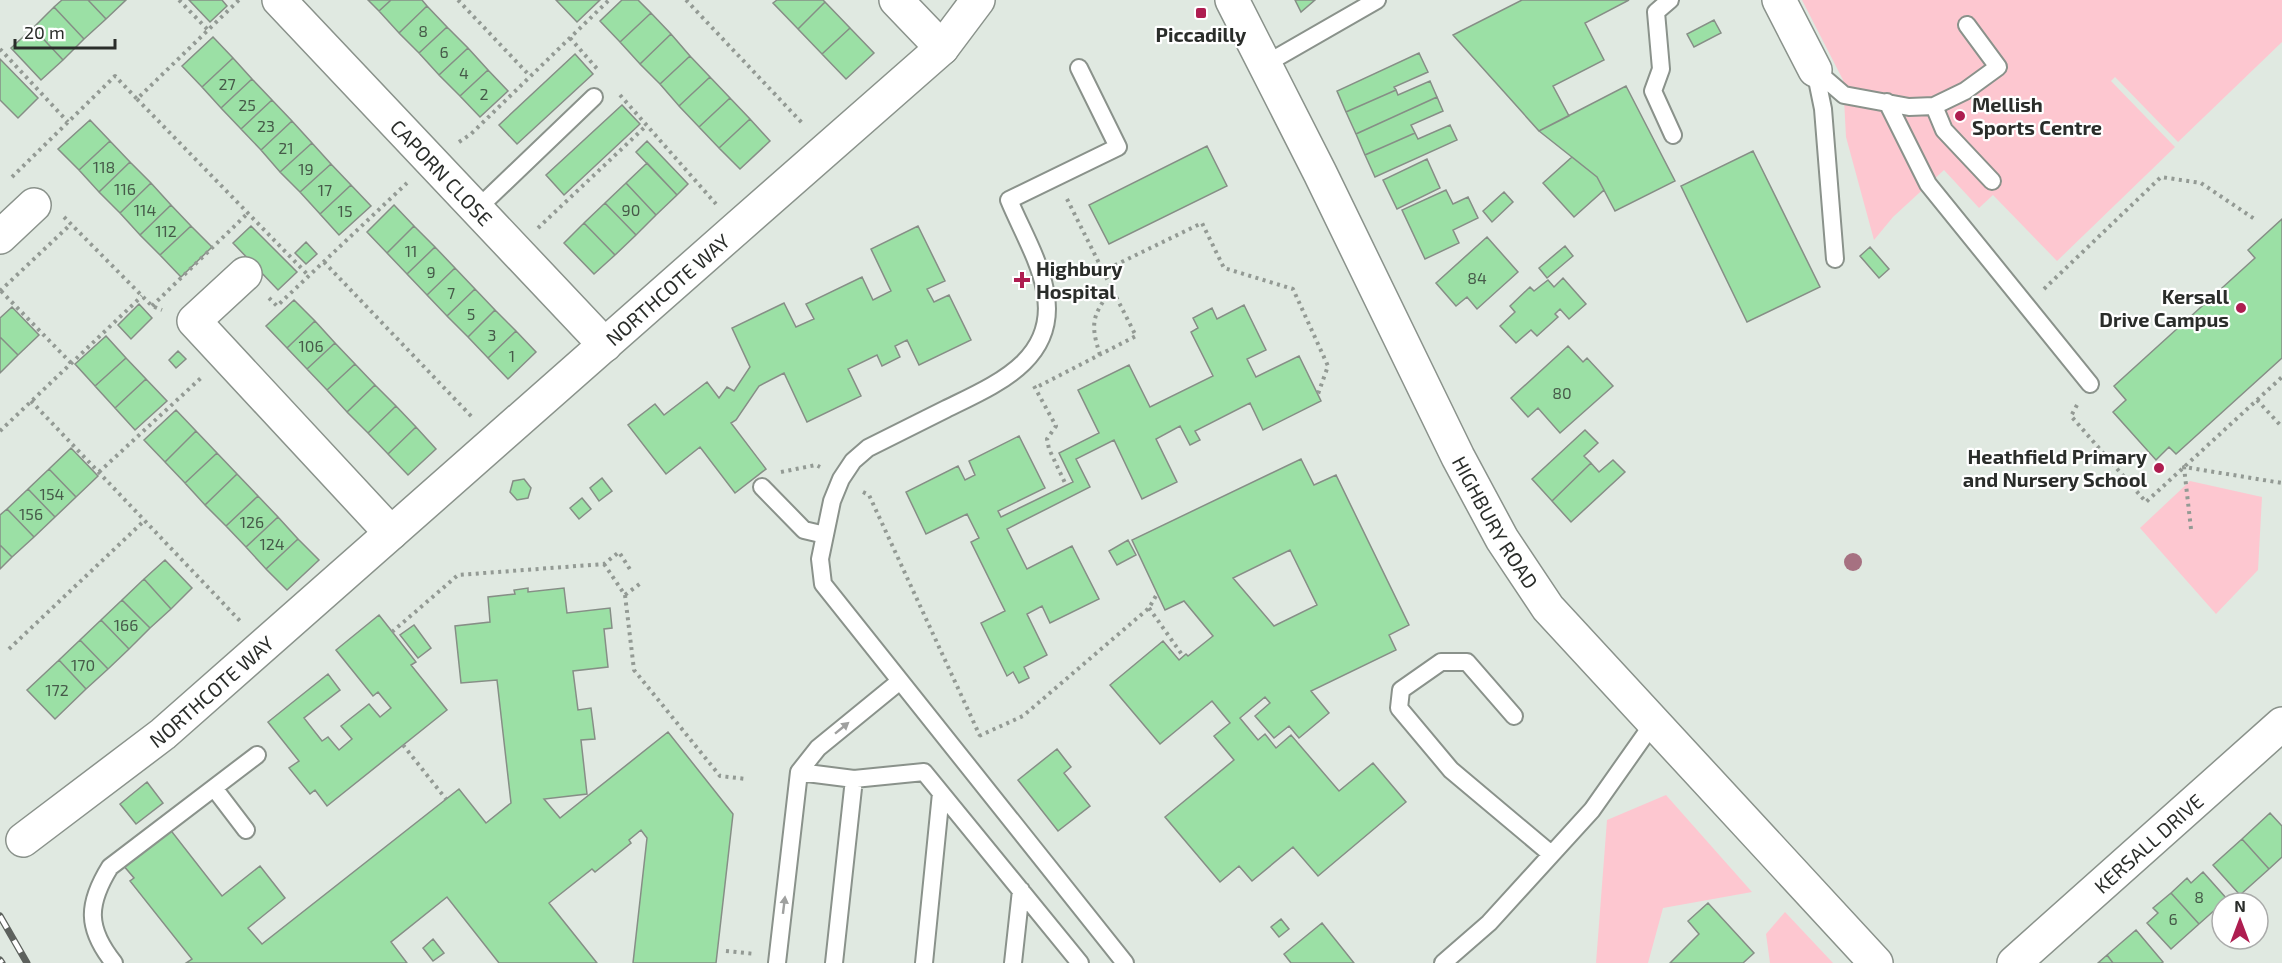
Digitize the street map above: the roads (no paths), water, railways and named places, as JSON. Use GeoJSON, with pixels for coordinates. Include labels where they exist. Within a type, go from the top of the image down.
{"type":"FeatureCollection","features":[{"type":"Feature","properties":{"kind":"street","name":"CAPORN CLOSE"},"geometry":{"type":"LineString","coordinates":[[279,0],[605,345]]}},
{"type":"Feature","properties":{"kind":"street"},"geometry":{"type":"LineString","coordinates":[[896,0],[942,48]]}},
{"type":"Feature","properties":{"kind":"street","name":"NORTHCOTE WAY"},"geometry":{"type":"LineString","coordinates":[[23,840],[163,734],[942,48],[978,0]]}},
{"type":"Feature","properties":{"kind":"street","name":"HIGHBURY ROAD"},"geometry":{"type":"LineString","coordinates":[[1232,0],[1320,173],[1458,457],[1502,539],[1548,608],[1876,963]]}},
{"type":"Feature","properties":{"kind":"street"},"geometry":{"type":"LineString","coordinates":[[1779,0],[1815,70]]}},
{"type":"Feature","properties":{"kind":"street"},"geometry":{"type":"LineString","coordinates":[[0,237],[34,205]]}},
{"type":"Feature","properties":{"kind":"street"},"geometry":{"type":"LineString","coordinates":[[245,274],[194,321],[391,533]]}},
{"type":"Feature","properties":{"kind":"street","name":"KERSALL DRIVE"},"geometry":{"type":"LineString","coordinates":[[2014,963],[2282,724]]}},
{"type":"Feature","properties":{"kind":"lane"},"geometry":{"type":"LineString","coordinates":[[1264,65],[1377,0]]}},
{"type":"Feature","properties":{"kind":"lane"},"geometry":{"type":"LineString","coordinates":[[1670,0],[1656,12],[1661,69],[1653,91],[1673,135]]}},
{"type":"Feature","properties":{"kind":"lane"},"geometry":{"type":"LineString","coordinates":[[1815,70],[1844,95],[1909,107],[1934,106],[1965,91],[1998,67],[1966,25]]}},
{"type":"Feature","properties":{"kind":"lane"},"geometry":{"type":"LineString","coordinates":[[1079,68],[1118,147],[1009,200],[1041,273],[1046,291],[1044,330],[1037,346],[1023,364],[1002,382],[868,448],[853,461],[841,479],[832,501],[820,559],[823,584],[1125,963]]}},
{"type":"Feature","properties":{"kind":"lane"},"geometry":{"type":"LineString","coordinates":[[1815,70],[1823,109],[1835,259]]}},
{"type":"Feature","properties":{"kind":"lane"},"geometry":{"type":"LineString","coordinates":[[477,209],[594,97]]}},
{"type":"Feature","properties":{"kind":"lane"},"geometry":{"type":"LineString","coordinates":[[1887,102],[1928,184],[2090,384]]}},
{"type":"Feature","properties":{"kind":"lane"},"geometry":{"type":"LineString","coordinates":[[1934,106],[1944,130],[1992,181]]}},
{"type":"Feature","properties":{"kind":"lane"},"geometry":{"type":"LineString","coordinates":[[762,487],[804,530],[825,536]]}},
{"type":"Feature","properties":{"kind":"lane"},"geometry":{"type":"LineString","coordinates":[[1514,716],[1467,662],[1441,662],[1401,690],[1399,708],[1451,770],[1551,854]]}},
{"type":"Feature","properties":{"kind":"lane"},"geometry":{"type":"LineString","coordinates":[[770,959],[799,772],[818,748],[900,681]]}},
{"type":"Feature","properties":{"kind":"lane"},"geometry":{"type":"LineString","coordinates":[[1443,963],[1489,922],[1592,810],[1654,722]]}},
{"type":"Feature","properties":{"kind":"lane"},"geometry":{"type":"LineString","coordinates":[[114,963],[102,948],[94,929],[92,904],[99,884],[110,867],[257,755]]}},
{"type":"Feature","properties":{"kind":"lane"},"geometry":{"type":"LineString","coordinates":[[799,772],[854,779],[924,772],[1080,963]]}},
{"type":"Feature","properties":{"kind":"lane"},"geometry":{"type":"LineString","coordinates":[[834,963],[854,779]]}},
{"type":"Feature","properties":{"kind":"lane"},"geometry":{"type":"LineString","coordinates":[[214,788],[246,830]]}},
{"type":"Feature","properties":{"kind":"lane"},"geometry":{"type":"LineString","coordinates":[[924,963],[942,793]]}},
{"type":"Feature","properties":{"kind":"lane"},"geometry":{"type":"LineString","coordinates":[[1013,963],[1021,890]]}},
{"type":"Feature","properties":{"kind":"railway"},"geometry":{"type":"LineString","coordinates":[[0,916],[27,963]]}},
{"type":"Feature","properties":{"kind":"place","name":"Piccadilly"},"geometry":{"type":"Point","coordinates":[1201,13]}},
{"type":"Feature","properties":{"kind":"place","name":"Mellish Sports Centre"},"geometry":{"type":"Point","coordinates":[1960,116]}},
{"type":"Feature","properties":{"kind":"place","name":"Highbury Hospital"},"geometry":{"type":"Point","coordinates":[1022,280]}},
{"type":"Feature","properties":{"kind":"place","name":"Kersall Drive Campus"},"geometry":{"type":"Point","coordinates":[2241,308]}},
{"type":"Feature","properties":{"kind":"place","name":"Heathfield Primary and Nursery School"},"geometry":{"type":"Point","coordinates":[2159,468]}}]}
